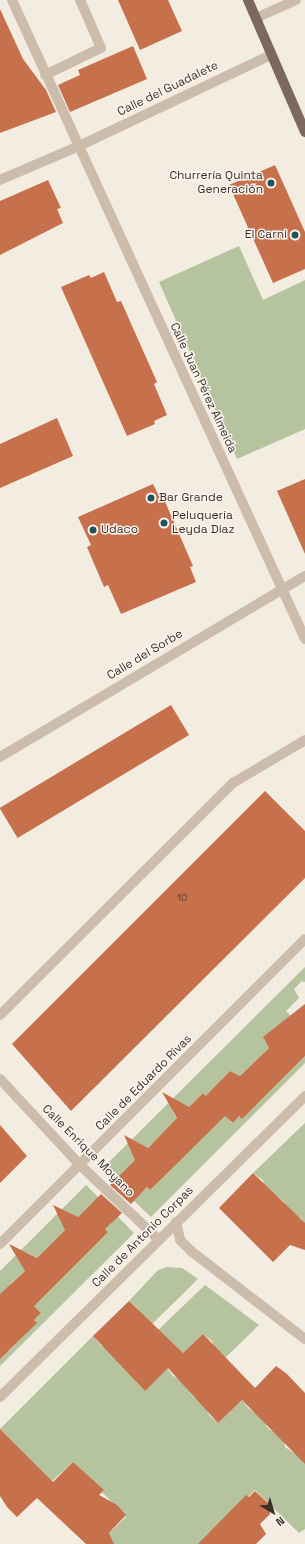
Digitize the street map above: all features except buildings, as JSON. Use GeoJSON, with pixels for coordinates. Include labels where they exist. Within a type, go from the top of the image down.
{"type":"FeatureCollection","features":[{"type":"Feature","properties":{"kind":"main road"},"geometry":{"type":"LineString","coordinates":[[248,0],[305,132]]}},
{"type":"Feature","properties":{"kind":"street"},"geometry":{"type":"LineString","coordinates":[[12,0],[77,147]]}},
{"type":"Feature","properties":{"kind":"street"},"geometry":{"type":"LineString","coordinates":[[45,76],[101,48],[80,0]]}},
{"type":"Feature","properties":{"kind":"street"},"geometry":{"type":"LineString","coordinates":[[256,18],[296,0]]}},
{"type":"Feature","properties":{"kind":"street","name":"Calle del Guadalete"},"geometry":{"type":"LineString","coordinates":[[0,180],[77,147],[271,54]]}},
{"type":"Feature","properties":{"kind":"street","name":"Calle Juan Pérez Almeida"},"geometry":{"type":"LineString","coordinates":[[77,147],[305,639]]}},
{"type":"Feature","properties":{"kind":"street","name":"Calle del Sorbe"},"geometry":{"type":"LineString","coordinates":[[0,757],[305,576]]}},
{"type":"Feature","properties":{"kind":"street"},"geometry":{"type":"LineString","coordinates":[[0,1015],[233,783],[305,740]]}},
{"type":"Feature","properties":{"kind":"street","name":"Calle de Eduardo Rivas"},"geometry":{"type":"LineString","coordinates":[[0,1244],[305,939]]}},
{"type":"Feature","properties":{"kind":"street","name":"Calle Enrique Moyano"},"geometry":{"type":"LineString","coordinates":[[0,1079],[80,1165],[158,1239]]}},
{"type":"Feature","properties":{"kind":"street","name":"Calle de Antonio Corpas"},"geometry":{"type":"LineString","coordinates":[[0,1397],[158,1239],[305,1096]]}},
{"type":"Feature","properties":{"kind":"street"},"geometry":{"type":"LineString","coordinates":[[176,1222],[180,1240],[191,1251],[305,1339]]}},
{"type":"Feature","properties":{"kind":"green space"},"geometry":{"type":"Polygon","coordinates":[[[239,246],[263,300],[305,280],[305,429],[237,459],[159,282],[239,246]]]}},
{"type":"Feature","properties":{"kind":"green space"},"geometry":{"type":"Polygon","coordinates":[[[305,967],[305,982],[302,981],[294,989],[299,998],[286,1011],[296,1021],[267,1034],[264,1039],[269,1048],[240,1076],[230,1071],[222,1079],[227,1088],[213,1103],[203,1093],[189,1107],[176,1106],[172,1110],[177,1119],[135,1160],[140,1194],[147,1187],[150,1190],[223,1113],[232,1123],[239,1116],[242,1118],[305,1056],[305,1063],[151,1217],[101,1170],[305,967]]]}},
{"type":"Feature","properties":{"kind":"green space"},"geometry":{"type":"Polygon","coordinates":[[[305,1123],[305,1224],[301,1218],[291,1214],[281,1205],[284,1202],[278,1197],[276,1199],[266,1190],[263,1180],[253,1173],[305,1123]]]}},
{"type":"Feature","properties":{"kind":"green space"},"geometry":{"type":"Polygon","coordinates":[[[86,1185],[134,1233],[0,1366],[0,1354],[9,1351],[36,1323],[34,1320],[41,1313],[31,1303],[108,1232],[105,1229],[112,1222],[93,1202],[37,1258],[28,1253],[20,1261],[25,1271],[11,1283],[0,1304],[0,1271],[86,1185]]]}},
{"type":"Feature","properties":{"kind":"green space"},"geometry":{"type":"Polygon","coordinates":[[[167,1267],[182,1268],[198,1279],[149,1327],[140,1318],[137,1308],[129,1301],[158,1270],[167,1267]]]}},
{"type":"Feature","properties":{"kind":"green space"},"geometry":{"type":"Polygon","coordinates":[[[205,1285],[259,1325],[224,1359],[215,1350],[212,1341],[203,1334],[181,1355],[155,1333],[205,1285]]]}},
{"type":"Feature","properties":{"kind":"green space"},"geometry":{"type":"Polygon","coordinates":[[[93,1336],[101,1346],[109,1348],[121,1366],[132,1371],[136,1382],[145,1390],[167,1368],[173,1376],[183,1380],[192,1389],[189,1392],[195,1398],[207,1405],[209,1415],[218,1423],[242,1400],[248,1408],[268,1422],[266,1426],[271,1431],[274,1429],[283,1437],[285,1447],[295,1454],[305,1445],[305,1529],[299,1533],[255,1490],[199,1544],[112,1544],[105,1537],[126,1517],[73,1462],[51,1482],[0,1429],[93,1336]]]}},
{"type":"Feature","properties":{"kind":"place","name":"Churrería Quinta Generación"},"geometry":{"type":"Point","coordinates":[271,183]}},
{"type":"Feature","properties":{"kind":"place","name":"El Carni"},"geometry":{"type":"Point","coordinates":[295,235]}},
{"type":"Feature","properties":{"kind":"place","name":"Bar Grande"},"geometry":{"type":"Point","coordinates":[151,498]}},
{"type":"Feature","properties":{"kind":"place","name":"Peluquería Leyda Díaz"},"geometry":{"type":"Point","coordinates":[164,523]}},
{"type":"Feature","properties":{"kind":"place","name":"Udaco"},"geometry":{"type":"Point","coordinates":[93,530]}}]}
